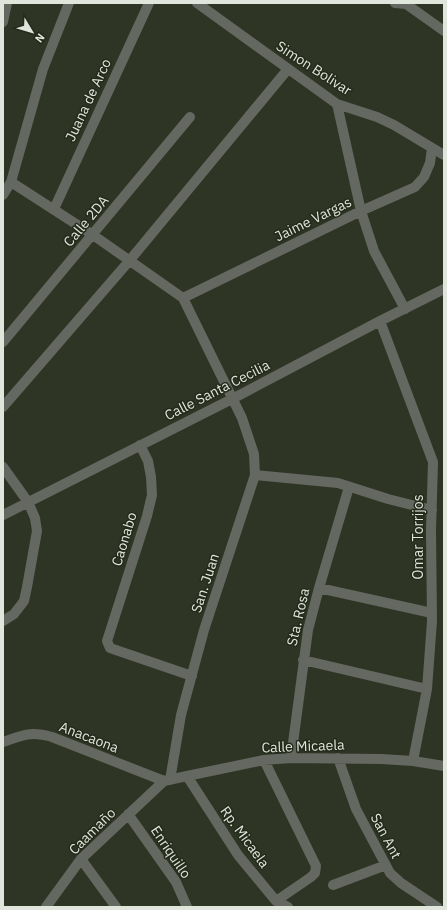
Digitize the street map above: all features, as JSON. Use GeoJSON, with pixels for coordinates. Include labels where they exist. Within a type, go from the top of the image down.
{"type":"FeatureCollection","features":[{"type":"Feature","properties":{"kind":"street"},"geometry":{"type":"LineString","coordinates":[[3,22],[7,3]]}},
{"type":"Feature","properties":{"kind":"street"},"geometry":{"type":"LineString","coordinates":[[3,195],[11,182],[43,69],[69,3]]}},
{"type":"Feature","properties":{"kind":"street","name":"Juana de Arco"},"geometry":{"type":"LineString","coordinates":[[54,209],[148,3]]}},
{"type":"Feature","properties":{"kind":"street","name":"Simon Bolivar"},"geometry":{"type":"LineString","coordinates":[[197,3],[337,104],[377,117],[394,125],[444,155]]}},
{"type":"Feature","properties":{"kind":"street"},"geometry":{"type":"LineString","coordinates":[[395,3],[407,4],[444,31]]}},
{"type":"Feature","properties":{"kind":"street"},"geometry":{"type":"LineString","coordinates":[[3,407],[130,260],[288,69]]}},
{"type":"Feature","properties":{"kind":"street"},"geometry":{"type":"LineString","coordinates":[[337,104],[361,211],[374,251],[405,309]]}},
{"type":"Feature","properties":{"kind":"street","name":"Calle 2DA"},"geometry":{"type":"LineString","coordinates":[[3,342],[190,117]]}},
{"type":"Feature","properties":{"kind":"street","name":"Jaime Vargas"},"geometry":{"type":"LineString","coordinates":[[183,298],[361,211],[416,187],[424,177],[430,163],[432,148]]}},
{"type":"Feature","properties":{"kind":"street"},"geometry":{"type":"LineString","coordinates":[[11,182],[93,235],[183,298]]}},
{"type":"Feature","properties":{"kind":"street","name":"Calle Santa Cecilia"},"geometry":{"type":"LineString","coordinates":[[3,515],[234,398],[444,289]]}},
{"type":"Feature","properties":{"kind":"street","name":"San. Juan"},"geometry":{"type":"LineString","coordinates":[[167,781],[181,715],[204,630],[255,474],[254,454],[248,432],[234,398],[183,298]]}},
{"type":"Feature","properties":{"kind":"street","name":"Omar Torrijos"},"geometry":{"type":"LineString","coordinates":[[380,321],[433,462],[432,613],[427,689],[413,761]]}},
{"type":"Feature","properties":{"kind":"street","name":"Caonabo"},"geometry":{"type":"LineString","coordinates":[[140,445],[148,461],[152,495],[147,516],[107,641],[110,648],[192,676]]}},
{"type":"Feature","properties":{"kind":"street"},"geometry":{"type":"LineString","coordinates":[[3,467],[28,502],[36,518],[37,531],[24,601],[14,614],[3,621]]}},
{"type":"Feature","properties":{"kind":"street"},"geometry":{"type":"LineString","coordinates":[[255,474],[338,483],[388,499],[432,510]]}},
{"type":"Feature","properties":{"kind":"street","name":"Sta. Rosa"},"geometry":{"type":"LineString","coordinates":[[291,758],[308,630],[349,487]]}},
{"type":"Feature","properties":{"kind":"street"},"geometry":{"type":"LineString","coordinates":[[319,588],[432,613]]}},
{"type":"Feature","properties":{"kind":"street"},"geometry":{"type":"LineString","coordinates":[[303,660],[427,689]]}},
{"type":"Feature","properties":{"kind":"street","name":"Anacaona"},"geometry":{"type":"LineString","coordinates":[[3,742],[37,733],[52,737],[167,781]]}},
{"type":"Feature","properties":{"kind":"street","name":"Calle Micaela"},"geometry":{"type":"LineString","coordinates":[[167,781],[264,760],[291,758],[413,761],[444,766]]}},
{"type":"Feature","properties":{"kind":"street","name":"San Ant"},"geometry":{"type":"LineString","coordinates":[[338,758],[356,809],[390,873],[401,883],[437,907]]}},
{"type":"Feature","properties":{"kind":"street"},"geometry":{"type":"LineString","coordinates":[[264,760],[316,866],[315,873],[311,877],[276,901]]}},
{"type":"Feature","properties":{"kind":"street","name":"Rp. Micaela"},"geometry":{"type":"LineString","coordinates":[[186,776],[238,855],[276,901],[288,907]]}},
{"type":"Feature","properties":{"kind":"street","name":"Caamaño"},"geometry":{"type":"LineString","coordinates":[[46,907],[81,859],[128,814],[167,781]]}},
{"type":"Feature","properties":{"kind":"street","name":"Enriquillo"},"geometry":{"type":"LineString","coordinates":[[128,814],[176,882],[188,907]]}},
{"type":"Feature","properties":{"kind":"street"},"geometry":{"type":"LineString","coordinates":[[81,859],[116,907]]}},
{"type":"Feature","properties":{"kind":"street"},"geometry":{"type":"LineString","coordinates":[[333,885],[386,865]]}}]}
